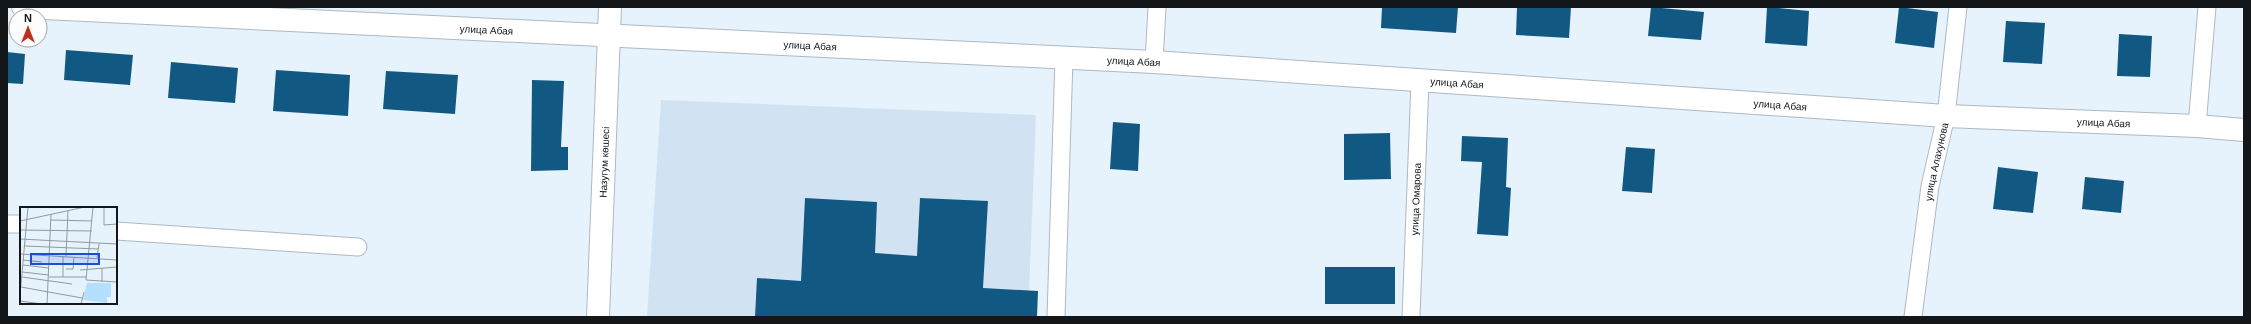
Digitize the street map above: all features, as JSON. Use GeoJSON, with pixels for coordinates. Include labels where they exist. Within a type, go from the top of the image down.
{"type":"FeatureCollection","features":[{"type":"Feature","properties":{"kind":"street","name":"улица Абая"},"geometry":{"type":"LineString","coordinates":[[23,7],[609,37],[1154,62],[1946,116],[2197,126],[2244,130]]}},
{"type":"Feature","properties":{"kind":"street","name":"Назугум көшесі"},"geometry":{"type":"LineString","coordinates":[[598,317],[610,7]]}},
{"type":"Feature","properties":{"kind":"street"},"geometry":{"type":"LineString","coordinates":[[1154,62],[1157,7]]}},
{"type":"Feature","properties":{"kind":"street","name":"улица Алахунова"},"geometry":{"type":"LineString","coordinates":[[1913,317],[1930,186],[1946,116],[1958,7]]}},
{"type":"Feature","properties":{"kind":"street"},"geometry":{"type":"LineString","coordinates":[[2197,126],[2207,7]]}},
{"type":"Feature","properties":{"kind":"street"},"geometry":{"type":"LineString","coordinates":[[1056,317],[1064,58]]}},
{"type":"Feature","properties":{"kind":"street","name":"улица Омарова"},"geometry":{"type":"LineString","coordinates":[[1411,317],[1420,81]]}},
{"type":"Feature","properties":{"kind":"street"},"geometry":{"type":"LineString","coordinates":[[7,224],[20,224]]}},
{"type":"Feature","properties":{"kind":"street"},"geometry":{"type":"LineString","coordinates":[[117,231],[358,247]]}},
{"type":"Feature","properties":{"kind":"shaded area"},"geometry":{"type":"Polygon","coordinates":[[[661,100],[1036,115],[1028,317],[647,317],[661,100]]]}},
{"type":"Feature","properties":{"kind":"building"},"geometry":{"type":"Polygon","coordinates":[[[1382,7],[1458,7],[1456,33],[1381,28],[1382,7]]]}},
{"type":"Feature","properties":{"kind":"building"},"geometry":{"type":"Polygon","coordinates":[[[1517,7],[1571,7],[1569,38],[1516,35],[1517,7]]]}},
{"type":"Feature","properties":{"kind":"building"},"geometry":{"type":"Polygon","coordinates":[[[1651,7],[1704,12],[1701,40],[1648,36],[1651,7]]]}},
{"type":"Feature","properties":{"kind":"building"},"geometry":{"type":"Polygon","coordinates":[[[1767,7],[1809,11],[1807,46],[1765,43],[1767,7]]]}},
{"type":"Feature","properties":{"kind":"building"},"geometry":{"type":"Polygon","coordinates":[[[1899,7],[1938,12],[1934,48],[1895,43],[1899,7]]]}},
{"type":"Feature","properties":{"kind":"building"},"geometry":{"type":"Polygon","coordinates":[[[2006,21],[2045,23],[2042,64],[2003,62],[2006,21]]]}},
{"type":"Feature","properties":{"kind":"building"},"geometry":{"type":"Polygon","coordinates":[[[2119,34],[2152,36],[2150,77],[2117,76],[2119,34]]]}},
{"type":"Feature","properties":{"kind":"building"},"geometry":{"type":"Polygon","coordinates":[[[66,50],[133,55],[130,85],[64,80],[66,50]]]}},
{"type":"Feature","properties":{"kind":"building"},"geometry":{"type":"Polygon","coordinates":[[[7,52],[25,54],[23,84],[7,83],[7,52]]]}},
{"type":"Feature","properties":{"kind":"building"},"geometry":{"type":"Polygon","coordinates":[[[171,62],[238,68],[235,103],[168,98],[171,62]]]}},
{"type":"Feature","properties":{"kind":"building"},"geometry":{"type":"Polygon","coordinates":[[[276,70],[350,75],[348,116],[273,111],[276,70]]]}},
{"type":"Feature","properties":{"kind":"building"},"geometry":{"type":"Polygon","coordinates":[[[386,71],[458,75],[455,114],[383,109],[386,71]]]}},
{"type":"Feature","properties":{"kind":"building"},"geometry":{"type":"Polygon","coordinates":[[[532,80],[564,81],[561,147],[568,147],[568,170],[531,171],[532,80]]]}},
{"type":"Feature","properties":{"kind":"building"},"geometry":{"type":"Polygon","coordinates":[[[1113,122],[1140,124],[1138,171],[1110,169],[1113,122]]]}},
{"type":"Feature","properties":{"kind":"building"},"geometry":{"type":"Polygon","coordinates":[[[1390,133],[1391,179],[1344,180],[1344,134],[1390,133]]]}},
{"type":"Feature","properties":{"kind":"building"},"geometry":{"type":"Polygon","coordinates":[[[1462,136],[1508,138],[1506,187],[1511,188],[1508,236],[1477,234],[1482,162],[1461,161],[1462,136]]]}},
{"type":"Feature","properties":{"kind":"building"},"geometry":{"type":"Polygon","coordinates":[[[1626,147],[1655,149],[1652,193],[1622,191],[1626,147]]]}},
{"type":"Feature","properties":{"kind":"building"},"geometry":{"type":"Polygon","coordinates":[[[1998,167],[2038,172],[2033,213],[1993,209],[1998,167]]]}},
{"type":"Feature","properties":{"kind":"building"},"geometry":{"type":"Polygon","coordinates":[[[2085,177],[2124,181],[2121,213],[2082,209],[2085,177]]]}},
{"type":"Feature","properties":{"kind":"building"},"geometry":{"type":"Polygon","coordinates":[[[805,198],[877,202],[875,253],[917,256],[920,198],[988,201],[983,288],[1038,291],[1037,317],[755,317],[757,278],[801,281],[805,198]]]}},
{"type":"Feature","properties":{"kind":"building"},"geometry":{"type":"Polygon","coordinates":[[[1325,267],[1395,267],[1395,304],[1325,304],[1325,267]]]}}]}
